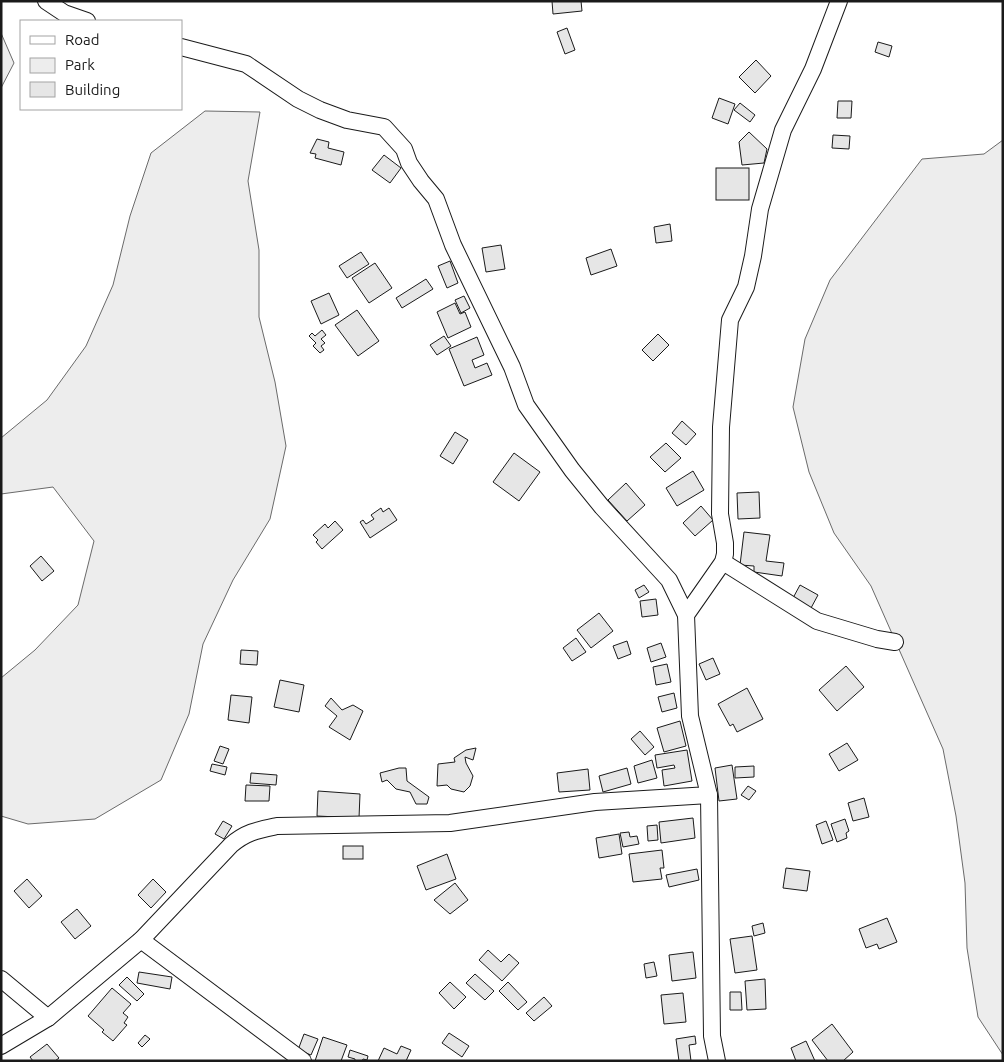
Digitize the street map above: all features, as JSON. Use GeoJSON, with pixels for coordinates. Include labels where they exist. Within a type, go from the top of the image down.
{"type":"FeatureCollection","features":[{"type":"Feature","properties":{"kind":"street"},"geometry":{"type":"LineString","coordinates":[[46,1],[64,14],[83,20]]}},
{"type":"Feature","properties":{"kind":"street"},"geometry":{"type":"LineString","coordinates":[[686,615],[723,562],[725,554],[720,514],[721,427],[730,320],[746,287],[760,209],[783,130],[813,69],[839,1]]}},
{"type":"Feature","properties":{"kind":"street"},"geometry":{"type":"LineString","coordinates":[[182,47],[246,64],[298,100],[347,120],[384,128],[404,149],[409,163],[436,199],[453,245],[512,367],[526,405],[584,485],[669,580],[686,615],[690,716],[709,795],[712,1036],[717,1061]]}},
{"type":"Feature","properties":{"kind":"street"},"geometry":{"type":"LineString","coordinates":[[723,562],[816,621],[895,642]]}},
{"type":"Feature","properties":{"kind":"street"},"geometry":{"type":"LineString","coordinates":[[1,1046],[48,1018],[141,940],[231,845],[241,836],[252,832],[277,826],[450,823],[595,802],[709,795]]}},
{"type":"Feature","properties":{"kind":"street"},"geometry":{"type":"LineString","coordinates":[[141,940],[303,1061]]}},
{"type":"Feature","properties":{"kind":"street"},"geometry":{"type":"LineString","coordinates":[[1,979],[48,1018]]}},
{"type":"Feature","properties":{"kind":"green space"},"geometry":{"type":"Polygon","coordinates":[[[1,33],[14,63],[1,88],[1,33]]]}},
{"type":"Feature","properties":{"kind":"green space"},"geometry":{"type":"Polygon","coordinates":[[[205,111],[260,112],[248,181],[259,250],[259,317],[275,382],[286,446],[270,519],[233,580],[203,644],[189,714],[161,780],[95,819],[28,824],[1,816],[1,678],[35,650],[78,605],[94,541],[53,487],[1,494],[1,438],[47,400],[86,346],[113,285],[130,216],[151,153],[205,111]]]}},
{"type":"Feature","properties":{"kind":"green space"},"geometry":{"type":"Polygon","coordinates":[[[1003,140],[1003,1055],[978,1017],[967,948],[965,883],[956,816],[943,749],[871,586],[834,533],[809,472],[793,407],[805,339],[830,280],[922,159],[984,154],[1003,140]]]}},
{"type":"Feature","properties":{"kind":"building"},"geometry":{"type":"Polygon","coordinates":[[[552,1],[581,1],[582,11],[553,14],[552,1]]]}},
{"type":"Feature","properties":{"kind":"building"},"geometry":{"type":"Polygon","coordinates":[[[567,28],[575,50],[565,54],[557,32],[567,28]]]}},
{"type":"Feature","properties":{"kind":"building"},"geometry":{"type":"Polygon","coordinates":[[[878,42],[892,46],[889,57],[875,52],[878,42]]]}},
{"type":"Feature","properties":{"kind":"building"},"geometry":{"type":"Polygon","coordinates":[[[756,60],[771,76],[755,93],[739,77],[756,60]]]}},
{"type":"Feature","properties":{"kind":"building"},"geometry":{"type":"Polygon","coordinates":[[[719,98],[735,104],[728,124],[712,118],[719,98]]]}},
{"type":"Feature","properties":{"kind":"building"},"geometry":{"type":"Polygon","coordinates":[[[838,101],[852,101],[851,118],[837,118],[838,101]]]}},
{"type":"Feature","properties":{"kind":"building"},"geometry":{"type":"Polygon","coordinates":[[[740,103],[755,115],[750,122],[734,110],[740,103]]]}},
{"type":"Feature","properties":{"kind":"building"},"geometry":{"type":"Polygon","coordinates":[[[749,132],[767,149],[764,163],[742,165],[739,142],[749,132]]]}},
{"type":"Feature","properties":{"kind":"building"},"geometry":{"type":"Polygon","coordinates":[[[833,135],[850,136],[849,149],[832,148],[833,135]]]}},
{"type":"Feature","properties":{"kind":"building"},"geometry":{"type":"Polygon","coordinates":[[[317,139],[329,142],[328,148],[344,152],[341,165],[315,158],[316,154],[310,153],[317,139]]]}},
{"type":"Feature","properties":{"kind":"building"},"geometry":{"type":"Polygon","coordinates":[[[384,155],[401,168],[390,183],[372,170],[384,155]]]}},
{"type":"Feature","properties":{"kind":"building"},"geometry":{"type":"Polygon","coordinates":[[[716,168],[749,168],[749,200],[716,200],[716,168]]]}},
{"type":"Feature","properties":{"kind":"building"},"geometry":{"type":"Polygon","coordinates":[[[670,224],[672,241],[656,243],[654,227],[670,224]]]}},
{"type":"Feature","properties":{"kind":"building"},"geometry":{"type":"Polygon","coordinates":[[[501,245],[505,269],[486,272],[482,248],[501,245]]]}},
{"type":"Feature","properties":{"kind":"building"},"geometry":{"type":"Polygon","coordinates":[[[611,249],[617,266],[591,275],[586,258],[611,249]]]}},
{"type":"Feature","properties":{"kind":"building"},"geometry":{"type":"Polygon","coordinates":[[[361,252],[369,264],[347,278],[339,266],[361,252]]]}},
{"type":"Feature","properties":{"kind":"building"},"geometry":{"type":"Polygon","coordinates":[[[450,261],[458,283],[447,288],[438,266],[450,261]]]}},
{"type":"Feature","properties":{"kind":"building"},"geometry":{"type":"Polygon","coordinates":[[[375,263],[392,288],[369,303],[352,278],[375,263]]]}},
{"type":"Feature","properties":{"kind":"building"},"geometry":{"type":"Polygon","coordinates":[[[426,279],[433,289],[402,308],[396,298],[426,279]]]}},
{"type":"Feature","properties":{"kind":"building"},"geometry":{"type":"Polygon","coordinates":[[[329,293],[339,315],[321,324],[311,301],[329,293]]]}},
{"type":"Feature","properties":{"kind":"building"},"geometry":{"type":"Polygon","coordinates":[[[464,296],[470,308],[461,313],[455,300],[464,296]]]}},
{"type":"Feature","properties":{"kind":"building"},"geometry":{"type":"Polygon","coordinates":[[[455,303],[460,314],[465,312],[471,327],[448,338],[437,312],[455,303]]]}},
{"type":"Feature","properties":{"kind":"building"},"geometry":{"type":"Polygon","coordinates":[[[357,310],[379,341],[358,356],[335,325],[357,310]]]}},
{"type":"Feature","properties":{"kind":"building"},"geometry":{"type":"Polygon","coordinates":[[[322,330],[326,335],[321,339],[325,343],[321,346],[324,350],[320,353],[313,346],[316,343],[309,336],[312,333],[315,336],[322,330]]]}},
{"type":"Feature","properties":{"kind":"building"},"geometry":{"type":"Polygon","coordinates":[[[658,334],[669,345],[653,361],[642,350],[658,334]]]}},
{"type":"Feature","properties":{"kind":"building"},"geometry":{"type":"Polygon","coordinates":[[[444,336],[451,346],[437,355],[430,345],[444,336]]]}},
{"type":"Feature","properties":{"kind":"building"},"geometry":{"type":"Polygon","coordinates":[[[477,337],[484,355],[472,360],[475,368],[487,363],[492,375],[464,386],[449,349],[477,337]]]}},
{"type":"Feature","properties":{"kind":"building"},"geometry":{"type":"Polygon","coordinates":[[[682,421],[696,434],[686,445],[672,433],[682,421]]]}},
{"type":"Feature","properties":{"kind":"building"},"geometry":{"type":"Polygon","coordinates":[[[455,432],[468,440],[453,464],[440,456],[455,432]]]}},
{"type":"Feature","properties":{"kind":"building"},"geometry":{"type":"Polygon","coordinates":[[[666,443],[681,458],[665,472],[650,457],[666,443]]]}},
{"type":"Feature","properties":{"kind":"building"},"geometry":{"type":"Polygon","coordinates":[[[514,453],[540,472],[519,501],[493,482],[514,453]]]}},
{"type":"Feature","properties":{"kind":"building"},"geometry":{"type":"Polygon","coordinates":[[[693,471],[704,490],[677,506],[666,488],[693,471]]]}},
{"type":"Feature","properties":{"kind":"building"},"geometry":{"type":"Polygon","coordinates":[[[626,483],[645,505],[627,521],[608,500],[626,483]]]}},
{"type":"Feature","properties":{"kind":"building"},"geometry":{"type":"Polygon","coordinates":[[[759,492],[760,518],[738,519],[737,493],[759,492]]]}},
{"type":"Feature","properties":{"kind":"building"},"geometry":{"type":"Polygon","coordinates":[[[701,506],[713,520],[695,536],[683,523],[701,506]]]}},
{"type":"Feature","properties":{"kind":"building"},"geometry":{"type":"Polygon","coordinates":[[[381,508],[383,512],[389,508],[397,520],[370,538],[360,522],[363,520],[366,524],[374,519],[371,515],[381,508]]]}},
{"type":"Feature","properties":{"kind":"building"},"geometry":{"type":"Polygon","coordinates":[[[335,521],[343,530],[322,549],[316,542],[318,540],[313,535],[325,524],[328,528],[335,521]]]}},
{"type":"Feature","properties":{"kind":"building"},"geometry":{"type":"Polygon","coordinates":[[[744,532],[770,535],[766,561],[784,563],[782,576],[754,572],[754,566],[740,565],[744,532]]]}},
{"type":"Feature","properties":{"kind":"building"},"geometry":{"type":"Polygon","coordinates":[[[41,556],[54,571],[42,581],[30,566],[41,556]]]}},
{"type":"Feature","properties":{"kind":"building"},"geometry":{"type":"Polygon","coordinates":[[[644,585],[649,592],[639,598],[635,590],[644,585]]]}},
{"type":"Feature","properties":{"kind":"building"},"geometry":{"type":"Polygon","coordinates":[[[800,585],[818,595],[811,608],[793,598],[800,585]]]}},
{"type":"Feature","properties":{"kind":"building"},"geometry":{"type":"Polygon","coordinates":[[[656,599],[658,615],[642,617],[640,601],[656,599]]]}},
{"type":"Feature","properties":{"kind":"building"},"geometry":{"type":"Polygon","coordinates":[[[599,613],[613,631],[591,648],[577,630],[599,613]]]}},
{"type":"Feature","properties":{"kind":"building"},"geometry":{"type":"Polygon","coordinates":[[[576,638],[586,652],[572,661],[563,648],[576,638]]]}},
{"type":"Feature","properties":{"kind":"building"},"geometry":{"type":"Polygon","coordinates":[[[627,641],[631,654],[618,659],[613,646],[627,641]]]}},
{"type":"Feature","properties":{"kind":"building"},"geometry":{"type":"Polygon","coordinates":[[[661,643],[666,657],[651,662],[647,648],[661,643]]]}},
{"type":"Feature","properties":{"kind":"building"},"geometry":{"type":"Polygon","coordinates":[[[241,650],[258,651],[257,665],[240,664],[241,650]]]}},
{"type":"Feature","properties":{"kind":"building"},"geometry":{"type":"Polygon","coordinates":[[[713,658],[720,674],[706,680],[699,664],[713,658]]]}},
{"type":"Feature","properties":{"kind":"building"},"geometry":{"type":"Polygon","coordinates":[[[667,664],[671,682],[656,685],[653,667],[667,664]]]}},
{"type":"Feature","properties":{"kind":"building"},"geometry":{"type":"Polygon","coordinates":[[[846,666],[864,687],[837,711],[819,690],[846,666]]]}},
{"type":"Feature","properties":{"kind":"building"},"geometry":{"type":"Polygon","coordinates":[[[280,680],[304,685],[299,712],[274,707],[280,680]]]}},
{"type":"Feature","properties":{"kind":"building"},"geometry":{"type":"Polygon","coordinates":[[[747,688],[763,719],[737,732],[733,724],[730,726],[718,704],[747,688]]]}},
{"type":"Feature","properties":{"kind":"building"},"geometry":{"type":"Polygon","coordinates":[[[674,693],[677,708],[662,712],[658,697],[674,693]]]}},
{"type":"Feature","properties":{"kind":"building"},"geometry":{"type":"Polygon","coordinates":[[[231,695],[252,697],[249,723],[228,720],[231,695]]]}},
{"type":"Feature","properties":{"kind":"building"},"geometry":{"type":"Polygon","coordinates":[[[331,698],[342,710],[353,705],[363,711],[350,740],[329,727],[337,716],[325,706],[331,698]]]}},
{"type":"Feature","properties":{"kind":"building"},"geometry":{"type":"Polygon","coordinates":[[[680,721],[686,746],[664,752],[657,728],[680,721]]]}},
{"type":"Feature","properties":{"kind":"building"},"geometry":{"type":"Polygon","coordinates":[[[640,731],[654,747],[645,755],[631,739],[640,731]]]}},
{"type":"Feature","properties":{"kind":"building"},"geometry":{"type":"Polygon","coordinates":[[[847,743],[858,760],[839,771],[829,754],[847,743]]]}},
{"type":"Feature","properties":{"kind":"building"},"geometry":{"type":"Polygon","coordinates":[[[220,746],[229,749],[223,764],[214,761],[220,746]]]}},
{"type":"Feature","properties":{"kind":"building"},"geometry":{"type":"Polygon","coordinates":[[[476,748],[473,760],[465,757],[473,776],[470,786],[464,792],[451,789],[447,785],[437,786],[438,764],[455,762],[454,758],[466,750],[476,748]]]}},
{"type":"Feature","properties":{"kind":"building"},"geometry":{"type":"Polygon","coordinates":[[[687,750],[692,781],[664,786],[662,770],[675,768],[674,765],[657,768],[655,755],[687,750]]]}},
{"type":"Feature","properties":{"kind":"building"},"geometry":{"type":"Polygon","coordinates":[[[652,760],[657,778],[638,783],[634,766],[652,760]]]}},
{"type":"Feature","properties":{"kind":"building"},"geometry":{"type":"Polygon","coordinates":[[[212,764],[227,767],[225,775],[210,771],[212,764]]]}},
{"type":"Feature","properties":{"kind":"building"},"geometry":{"type":"Polygon","coordinates":[[[732,765],[737,799],[719,801],[715,768],[732,765]]]}},
{"type":"Feature","properties":{"kind":"building"},"geometry":{"type":"Polygon","coordinates":[[[754,766],[754,777],[735,778],[735,767],[754,766]]]}},
{"type":"Feature","properties":{"kind":"building"},"geometry":{"type":"Polygon","coordinates":[[[406,768],[407,781],[429,797],[427,804],[416,804],[410,792],[396,789],[387,780],[382,782],[380,773],[406,768]]]}},
{"type":"Feature","properties":{"kind":"building"},"geometry":{"type":"Polygon","coordinates":[[[627,768],[631,784],[603,792],[599,776],[627,768]]]}},
{"type":"Feature","properties":{"kind":"building"},"geometry":{"type":"Polygon","coordinates":[[[588,769],[590,790],[559,792],[557,773],[588,769]]]}},
{"type":"Feature","properties":{"kind":"building"},"geometry":{"type":"Polygon","coordinates":[[[251,773],[277,775],[276,785],[250,783],[251,773]]]}},
{"type":"Feature","properties":{"kind":"building"},"geometry":{"type":"Polygon","coordinates":[[[246,785],[270,786],[269,801],[245,801],[246,785]]]}},
{"type":"Feature","properties":{"kind":"building"},"geometry":{"type":"Polygon","coordinates":[[[748,786],[756,791],[749,800],[741,795],[748,786]]]}},
{"type":"Feature","properties":{"kind":"building"},"geometry":{"type":"Polygon","coordinates":[[[318,791],[360,794],[359,818],[317,816],[318,791]]]}},
{"type":"Feature","properties":{"kind":"building"},"geometry":{"type":"Polygon","coordinates":[[[864,798],[869,817],[853,821],[848,803],[864,798]]]}},
{"type":"Feature","properties":{"kind":"building"},"geometry":{"type":"Polygon","coordinates":[[[693,818],[695,838],[661,843],[659,822],[693,818]]]}},
{"type":"Feature","properties":{"kind":"building"},"geometry":{"type":"Polygon","coordinates":[[[845,819],[849,831],[846,833],[847,838],[837,842],[831,824],[845,819]]]}},
{"type":"Feature","properties":{"kind":"building"},"geometry":{"type":"Polygon","coordinates":[[[223,821],[232,826],[224,839],[215,834],[223,821]]]}},
{"type":"Feature","properties":{"kind":"building"},"geometry":{"type":"Polygon","coordinates":[[[826,821],[833,840],[822,844],[816,825],[826,821]]]}},
{"type":"Feature","properties":{"kind":"building"},"geometry":{"type":"Polygon","coordinates":[[[657,825],[658,840],[648,841],[647,826],[657,825]]]}},
{"type":"Feature","properties":{"kind":"building"},"geometry":{"type":"Polygon","coordinates":[[[629,832],[630,837],[637,836],[639,844],[623,847],[620,833],[629,832]]]}},
{"type":"Feature","properties":{"kind":"building"},"geometry":{"type":"Polygon","coordinates":[[[619,834],[622,854],[599,858],[596,838],[619,834]]]}},
{"type":"Feature","properties":{"kind":"building"},"geometry":{"type":"Polygon","coordinates":[[[343,846],[363,846],[363,859],[343,859],[343,846]]]}},
{"type":"Feature","properties":{"kind":"building"},"geometry":{"type":"Polygon","coordinates":[[[662,850],[664,868],[660,868],[662,879],[633,882],[629,854],[662,850]]]}},
{"type":"Feature","properties":{"kind":"building"},"geometry":{"type":"Polygon","coordinates":[[[447,854],[456,879],[426,890],[417,866],[447,854]]]}},
{"type":"Feature","properties":{"kind":"building"},"geometry":{"type":"Polygon","coordinates":[[[786,868],[810,871],[807,891],[783,888],[786,868]]]}},
{"type":"Feature","properties":{"kind":"building"},"geometry":{"type":"Polygon","coordinates":[[[697,869],[699,880],[669,887],[666,875],[697,869]]]}},
{"type":"Feature","properties":{"kind":"building"},"geometry":{"type":"Polygon","coordinates":[[[27,879],[42,896],[29,908],[14,891],[27,879]]]}},
{"type":"Feature","properties":{"kind":"building"},"geometry":{"type":"Polygon","coordinates":[[[153,879],[166,892],[151,908],[138,895],[153,879]]]}},
{"type":"Feature","properties":{"kind":"building"},"geometry":{"type":"Polygon","coordinates":[[[455,883],[468,900],[450,914],[434,900],[455,883]]]}},
{"type":"Feature","properties":{"kind":"building"},"geometry":{"type":"Polygon","coordinates":[[[77,909],[91,926],[75,939],[61,922],[77,909]]]}},
{"type":"Feature","properties":{"kind":"building"},"geometry":{"type":"Polygon","coordinates":[[[887,918],[897,942],[879,949],[877,944],[866,948],[859,929],[887,918]]]}},
{"type":"Feature","properties":{"kind":"building"},"geometry":{"type":"Polygon","coordinates":[[[763,923],[765,933],[754,936],[752,926],[763,923]]]}},
{"type":"Feature","properties":{"kind":"building"},"geometry":{"type":"Polygon","coordinates":[[[752,936],[757,970],[735,973],[730,939],[752,936]]]}},
{"type":"Feature","properties":{"kind":"building"},"geometry":{"type":"Polygon","coordinates":[[[488,950],[501,962],[509,954],[519,963],[502,981],[479,960],[488,950]]]}},
{"type":"Feature","properties":{"kind":"building"},"geometry":{"type":"Polygon","coordinates":[[[693,952],[696,978],[672,981],[669,955],[693,952]]]}},
{"type":"Feature","properties":{"kind":"building"},"geometry":{"type":"Polygon","coordinates":[[[654,962],[657,976],[646,978],[644,964],[654,962]]]}},
{"type":"Feature","properties":{"kind":"building"},"geometry":{"type":"Polygon","coordinates":[[[139,972],[172,977],[170,989],[137,983],[139,972]]]}},
{"type":"Feature","properties":{"kind":"building"},"geometry":{"type":"Polygon","coordinates":[[[475,974],[494,991],[485,1000],[466,983],[475,974]]]}},
{"type":"Feature","properties":{"kind":"building"},"geometry":{"type":"Polygon","coordinates":[[[127,977],[144,994],[137,1001],[119,985],[127,977]]]}},
{"type":"Feature","properties":{"kind":"building"},"geometry":{"type":"Polygon","coordinates":[[[765,979],[766,1009],[747,1010],[745,981],[765,979]]]}},
{"type":"Feature","properties":{"kind":"building"},"geometry":{"type":"Polygon","coordinates":[[[450,982],[466,997],[454,1009],[439,993],[450,982]]]}},
{"type":"Feature","properties":{"kind":"building"},"geometry":{"type":"Polygon","coordinates":[[[508,982],[527,1002],[518,1010],[499,991],[508,982]]]}},
{"type":"Feature","properties":{"kind":"building"},"geometry":{"type":"Polygon","coordinates":[[[112,988],[131,1004],[123,1013],[128,1017],[124,1023],[127,1025],[113,1041],[88,1016],[112,988]]]}},
{"type":"Feature","properties":{"kind":"building"},"geometry":{"type":"Polygon","coordinates":[[[730,992],[741,992],[742,1010],[730,1010],[730,992]]]}},
{"type":"Feature","properties":{"kind":"building"},"geometry":{"type":"Polygon","coordinates":[[[683,993],[686,1022],[664,1024],[661,995],[683,993]]]}},
{"type":"Feature","properties":{"kind":"building"},"geometry":{"type":"Polygon","coordinates":[[[544,997],[552,1006],[534,1021],[526,1013],[544,997]]]}},
{"type":"Feature","properties":{"kind":"building"},"geometry":{"type":"Polygon","coordinates":[[[832,1024],[853,1052],[843,1061],[828,1061],[812,1040],[832,1024]]]}},
{"type":"Feature","properties":{"kind":"building"},"geometry":{"type":"Polygon","coordinates":[[[449,1033],[469,1046],[462,1057],[442,1043],[449,1033]]]}},
{"type":"Feature","properties":{"kind":"building"},"geometry":{"type":"Polygon","coordinates":[[[304,1034],[318,1039],[311,1055],[298,1050],[304,1034]]]}},
{"type":"Feature","properties":{"kind":"building"},"geometry":{"type":"Polygon","coordinates":[[[145,1035],[150,1039],[142,1047],[138,1043],[145,1035]]]}},
{"type":"Feature","properties":{"kind":"building"},"geometry":{"type":"Polygon","coordinates":[[[695,1036],[696,1044],[689,1045],[691,1061],[679,1061],[676,1039],[695,1036]]]}},
{"type":"Feature","properties":{"kind":"building"},"geometry":{"type":"Polygon","coordinates":[[[323,1037],[347,1045],[341,1061],[315,1061],[323,1037]]]}},
{"type":"Feature","properties":{"kind":"building"},"geometry":{"type":"Polygon","coordinates":[[[806,1041],[815,1061],[796,1061],[791,1048],[806,1041]]]}},
{"type":"Feature","properties":{"kind":"building"},"geometry":{"type":"Polygon","coordinates":[[[47,1044],[59,1058],[55,1061],[33,1061],[30,1057],[47,1044]]]}},
{"type":"Feature","properties":{"kind":"building"},"geometry":{"type":"Polygon","coordinates":[[[401,1046],[411,1050],[406,1061],[378,1061],[384,1048],[397,1054],[401,1046]]]}},
{"type":"Feature","properties":{"kind":"building"},"geometry":{"type":"Polygon","coordinates":[[[350,1050],[368,1056],[367,1060],[355,1061],[355,1059],[348,1057],[350,1050]]]}}]}
